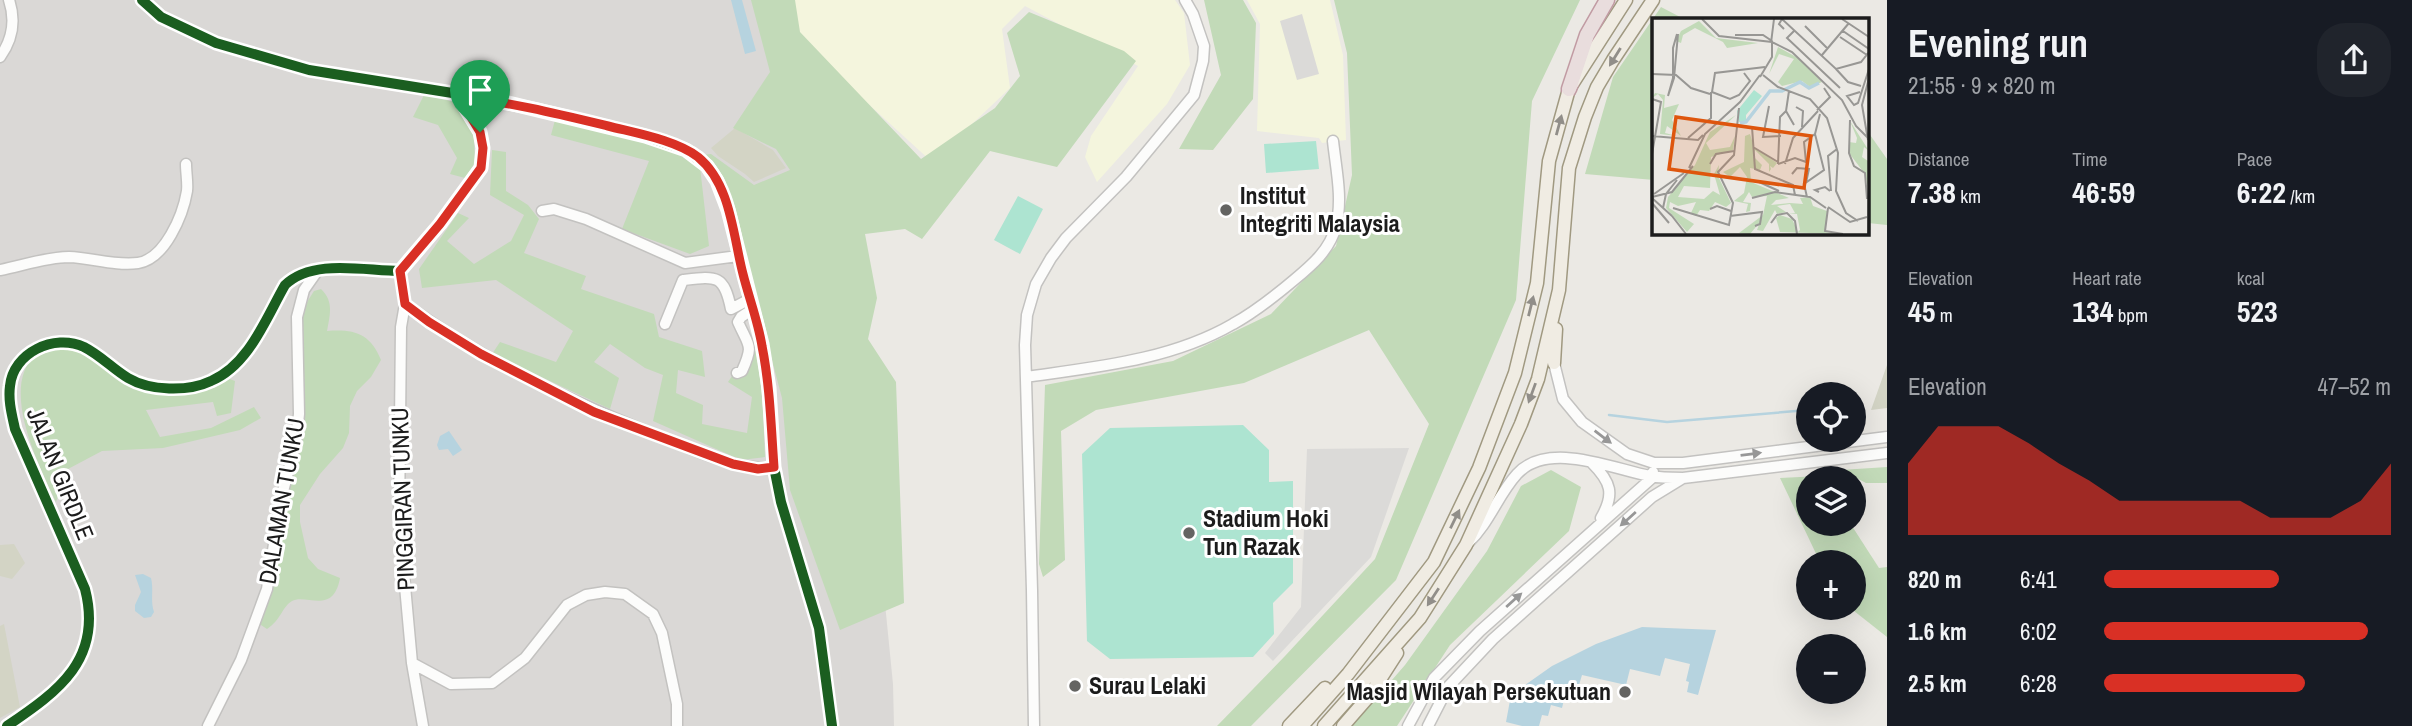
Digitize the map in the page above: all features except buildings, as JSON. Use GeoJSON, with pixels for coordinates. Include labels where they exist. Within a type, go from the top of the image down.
{"type":"FeatureCollection","features":[{"type":"Feature","properties":{"kind":"highway"},"geometry":{"type":"LineString","coordinates":[[1569,89],[1587,35],[1607,0]]}},
{"type":"Feature","properties":{"kind":"main road"},"geometry":{"type":"LineString","coordinates":[[1302,726],[1349,674],[1434,562],[1479,468],[1515,373],[1537,283],[1549,161],[1569,89],[1626,0]]}},
{"type":"Feature","properties":{"kind":"main road"},"geometry":{"type":"LineString","coordinates":[[1554,363],[1569,169],[1597,88],[1653,0]]}},
{"type":"Feature","properties":{"kind":"main road"},"geometry":{"type":"LineString","coordinates":[[1343,726],[1370,695],[1466,545],[1538,379],[1559,290]]}},
{"type":"Feature","properties":{"kind":"main road"},"geometry":{"type":"LineString","coordinates":[[1287,726],[1393,618]]}},
{"type":"Feature","properties":{"kind":"main road"},"geometry":{"type":"LineString","coordinates":[[1324,726],[1420,618]]}},
{"type":"Feature","properties":{"kind":"street"},"geometry":{"type":"LineString","coordinates":[[0,57],[7,47],[14,26],[9,0]]}},
{"type":"Feature","properties":{"kind":"street"},"geometry":{"type":"LineString","coordinates":[[142,0],[161,17],[216,43],[309,70],[496,100],[645,135],[686,150],[707,166],[717,181],[728,210],[762,344],[769,388],[774,467],[781,502],[819,628],[832,726]]}},
{"type":"Feature","properties":{"kind":"street"},"geometry":{"type":"LineString","coordinates":[[1034,726],[1027,315],[1036,284],[1066,238],[1126,177],[1194,94],[1204,46],[1185,0]]}},
{"type":"Feature","properties":{"kind":"street"},"geometry":{"type":"LineString","coordinates":[[400,271],[440,224],[481,168],[483,148],[480,132],[458,96]]}},
{"type":"Feature","properties":{"kind":"street"},"geometry":{"type":"LineString","coordinates":[[1027,377],[1167,352],[1234,324],[1277,294],[1313,264],[1328,246],[1336,226],[1339,193],[1333,141]]}},
{"type":"Feature","properties":{"kind":"street"},"geometry":{"type":"LineString","coordinates":[[0,270],[66,257],[120,263],[142,262],[154,256],[169,240],[178,219],[187,191],[186,164]]}},
{"type":"Feature","properties":{"kind":"street"},"geometry":{"type":"LineString","coordinates":[[542,211],[554,209],[586,219],[685,263],[738,256]]}},
{"type":"Feature","properties":{"kind":"street","name":"JALAN GIRDLE"},"geometry":{"type":"LineString","coordinates":[[7,726],[46,699],[67,679],[78,664],[89,628],[89,605],[85,589],[15,429],[10,408],[10,386],[12,375],[20,362],[45,344],[67,343],[83,346],[130,379],[160,388],[187,388],[211,382],[232,368],[249,348],[285,285],[298,274],[318,270],[400,271]]}},
{"type":"Feature","properties":{"kind":"street","name":"DALAMAN TUNKU"},"geometry":{"type":"LineString","coordinates":[[208,726],[241,660],[267,589],[281,499],[297,433],[297,317],[304,290],[318,270]]}},
{"type":"Feature","properties":{"kind":"street","name":"PINGGIRAN TUNKU"},"geometry":{"type":"LineString","coordinates":[[400,271],[405,304],[401,327],[398,520],[412,663],[423,726]]}},
{"type":"Feature","properties":{"kind":"street"},"geometry":{"type":"LineString","coordinates":[[665,324],[683,281],[713,278],[723,283],[750,352],[742,371],[737,373]]}},
{"type":"Feature","properties":{"kind":"street"},"geometry":{"type":"LineString","coordinates":[[405,304],[481,354],[594,412],[733,464],[758,469],[774,467]]}},
{"type":"Feature","properties":{"kind":"street"},"geometry":{"type":"LineString","coordinates":[[731,309],[751,304]]}},
{"type":"Feature","properties":{"kind":"street"},"geometry":{"type":"LineString","coordinates":[[738,322],[751,304]]}},
{"type":"Feature","properties":{"kind":"street"},"geometry":{"type":"LineString","coordinates":[[1554,363],[1563,398],[1582,422],[1627,454],[1654,463],[1683,463],[1887,437]]}},
{"type":"Feature","properties":{"kind":"street"},"geometry":{"type":"LineString","coordinates":[[1466,545],[1481,530],[1512,480],[1530,464],[1551,457],[1653,477],[1683,478],[1887,453]]}},
{"type":"Feature","properties":{"kind":"street"},"geometry":{"type":"LineString","coordinates":[[1592,463],[1605,476],[1609,491],[1608,506],[1596,526]]}},
{"type":"Feature","properties":{"kind":"street"},"geometry":{"type":"LineString","coordinates":[[1408,726],[1434,678],[1480,631],[1653,477],[1654,463]]}},
{"type":"Feature","properties":{"kind":"street"},"geometry":{"type":"LineString","coordinates":[[1683,463],[1683,478]]}},
{"type":"Feature","properties":{"kind":"street"},"geometry":{"type":"LineString","coordinates":[[1428,726],[1448,687],[1493,639],[1652,498],[1683,478]]}},
{"type":"Feature","properties":{"kind":"street"},"geometry":{"type":"LineString","coordinates":[[412,663],[451,684],[492,683],[525,658],[567,605],[586,596],[605,592],[625,594],[653,614],[662,633],[677,704],[677,726]]}},
{"type":"Feature","properties":{"kind":"shaded area"},"geometry":{"type":"Polygon","coordinates":[[[0,0],[785,0],[846,211],[893,684],[894,726],[0,726],[0,0]]]}},
{"type":"Feature","properties":{"kind":"shaded area"},"geometry":{"type":"Polygon","coordinates":[[[751,0],[795,0],[800,32],[921,159],[995,108],[1020,76],[1007,33],[1029,12],[1124,51],[1136,61],[1057,167],[990,151],[922,239],[905,229],[865,234],[877,298],[868,339],[896,382],[904,603],[840,630],[790,490],[782,398],[724,180],[702,155],[711,154],[754,185],[790,170],[776,149],[733,128],[770,72],[751,0]]]}},
{"type":"Feature","properties":{"kind":"shaded area"},"geometry":{"type":"Polygon","coordinates":[[[795,0],[1175,0],[1184,13],[1190,65],[1167,104],[1097,182],[1085,157],[1091,136],[1138,66],[1025,6],[1002,29],[1010,88],[932,162],[796,38],[795,0]]]}},
{"type":"Feature","properties":{"kind":"shaded area"},"geometry":{"type":"Polygon","coordinates":[[[1204,0],[1243,0],[1256,23],[1253,99],[1213,150],[1179,149],[1221,75],[1204,0]]]}},
{"type":"Feature","properties":{"kind":"shaded area"},"geometry":{"type":"Polygon","coordinates":[[[1247,0],[1330,0],[1343,55],[1346,140],[1322,143],[1319,138],[1257,131],[1260,24],[1247,0]]]}},
{"type":"Feature","properties":{"kind":"shaded area"},"geometry":{"type":"Polygon","coordinates":[[[1334,0],[1580,0],[1532,101],[1516,300],[1396,580],[1251,726],[1217,726],[1375,559],[1429,424],[1369,330],[1244,383],[1096,410],[1061,431],[1065,560],[1043,577],[1039,564],[1045,385],[1173,361],[1271,314],[1336,246],[1352,175],[1347,53],[1334,0]]]}},
{"type":"Feature","properties":{"kind":"shaded area"},"geometry":{"type":"Polygon","coordinates":[[[1661,7],[1682,18],[1653,18],[1661,7]]]}},
{"type":"Feature","properties":{"kind":"shaded area"},"geometry":{"type":"Polygon","coordinates":[[[1302,14],[1319,74],[1297,80],[1280,21],[1302,14]]]}},
{"type":"Feature","properties":{"kind":"shaded area"},"geometry":{"type":"Polygon","coordinates":[[[1652,20],[1652,180],[1585,174],[1613,77],[1652,20]]]}},
{"type":"Feature","properties":{"kind":"shaded area"},"geometry":{"type":"Polygon","coordinates":[[[424,95],[455,102],[474,136],[475,163],[465,178],[450,174],[457,158],[438,125],[413,117],[424,95]]]}},
{"type":"Feature","properties":{"kind":"shaded area"},"geometry":{"type":"Polygon","coordinates":[[[555,120],[677,151],[700,167],[709,246],[690,254],[622,229],[649,161],[551,135],[555,120]]]}},
{"type":"Feature","properties":{"kind":"shaded area"},"geometry":{"type":"Polygon","coordinates":[[[735,128],[773,150],[786,168],[754,182],[718,156],[711,148],[735,128]]]}},
{"type":"Feature","properties":{"kind":"shaded area"},"geometry":{"type":"Polygon","coordinates":[[[1870,135],[1887,159],[1887,225],[1870,223],[1870,135]]]}},
{"type":"Feature","properties":{"kind":"shaded area"},"geometry":{"type":"Polygon","coordinates":[[[492,150],[506,152],[506,191],[528,205],[539,219],[524,253],[586,276],[581,289],[654,314],[659,337],[702,351],[705,377],[678,370],[676,393],[703,405],[702,424],[747,433],[752,397],[728,382],[755,342],[761,364],[765,457],[741,460],[653,421],[663,375],[645,368],[610,344],[594,362],[619,378],[610,409],[492,354],[500,342],[556,362],[573,331],[496,280],[422,288],[419,269],[458,213],[469,218],[447,241],[474,264],[511,241],[524,215],[490,195],[492,150]]]}},
{"type":"Feature","properties":{"kind":"shaded area"},"geometry":{"type":"Polygon","coordinates":[[[321,289],[329,303],[327,331],[353,332],[366,338],[381,360],[371,377],[357,391],[350,406],[349,433],[343,448],[320,474],[300,505],[300,522],[308,558],[318,569],[340,578],[337,590],[325,600],[292,601],[267,629],[258,623],[275,579],[284,508],[303,432],[302,310],[314,291],[321,289]]]}},
{"type":"Feature","properties":{"kind":"shaded area"},"geometry":{"type":"Polygon","coordinates":[[[67,347],[85,354],[140,389],[178,394],[204,390],[227,378],[235,381],[231,413],[217,416],[213,402],[146,410],[160,437],[211,428],[254,407],[261,418],[240,430],[163,448],[102,451],[68,469],[56,502],[32,447],[22,406],[21,387],[25,369],[35,355],[67,347]]]}},
{"type":"Feature","properties":{"kind":"shaded area"},"geometry":{"type":"Polygon","coordinates":[[[1887,365],[1887,408],[1871,410],[1887,365]]]}},
{"type":"Feature","properties":{"kind":"shaded area"},"geometry":{"type":"Polygon","coordinates":[[[1409,448],[1371,557],[1273,661],[1265,653],[1301,607],[1307,449],[1409,448]]]}},
{"type":"Feature","properties":{"kind":"shaded area"},"geometry":{"type":"Polygon","coordinates":[[[1887,467],[1887,483],[1866,483],[1866,468],[1887,467]]]}},
{"type":"Feature","properties":{"kind":"shaded area"},"geometry":{"type":"Polygon","coordinates":[[[1551,470],[1581,487],[1569,531],[1450,645],[1397,726],[1352,726],[1405,665],[1487,551],[1521,486],[1551,470]]]}},
{"type":"Feature","properties":{"kind":"shaded area"},"geometry":{"type":"Polygon","coordinates":[[[1796,477],[1796,512],[1780,478],[1796,477]]]}},
{"type":"Feature","properties":{"kind":"shaded area"},"geometry":{"type":"Polygon","coordinates":[[[1808,536],[1858,536],[1879,568],[1887,567],[1887,637],[1865,620],[1866,550],[1814,550],[1808,536]]]}},
{"type":"Feature","properties":{"kind":"shaded area"},"geometry":{"type":"Polygon","coordinates":[[[14,544],[25,563],[12,579],[0,576],[0,545],[14,544]]]}},
{"type":"Feature","properties":{"kind":"shaded area"},"geometry":{"type":"Polygon","coordinates":[[[4,624],[20,707],[0,718],[0,626],[4,624]]]}},
{"type":"Feature","properties":{"kind":"green space"},"geometry":{"type":"Polygon","coordinates":[[[1316,141],[1319,169],[1266,173],[1264,144],[1316,141]]]}},
{"type":"Feature","properties":{"kind":"green space"},"geometry":{"type":"Polygon","coordinates":[[[1018,196],[1043,209],[1020,254],[994,240],[1018,196]]]}},
{"type":"Feature","properties":{"kind":"green space","name":"Stadium Hoki Tun Razak"},"geometry":{"type":"Polygon","coordinates":[[[1243,425],[1269,450],[1269,482],[1293,481],[1293,583],[1273,603],[1274,634],[1253,657],[1110,659],[1087,641],[1082,454],[1110,428],[1243,425]]]}},
{"type":"Feature","properties":{"kind":"water"},"geometry":{"type":"Polygon","coordinates":[[[731,0],[742,0],[756,51],[745,54],[731,0]]]}},
{"type":"Feature","properties":{"kind":"water"},"geometry":{"type":"Polygon","coordinates":[[[449,431],[462,450],[453,456],[448,449],[439,450],[437,445],[440,436],[449,431]]]}},
{"type":"Feature","properties":{"kind":"water"},"geometry":{"type":"Polygon","coordinates":[[[143,574],[151,578],[154,612],[151,617],[144,618],[135,611],[141,592],[135,575],[143,574]]]}},
{"type":"Feature","properties":{"kind":"water"},"geometry":{"type":"Polygon","coordinates":[[[1642,627],[1716,630],[1698,695],[1687,692],[1689,682],[1686,681],[1690,664],[1665,658],[1660,676],[1630,669],[1626,685],[1582,675],[1579,685],[1568,683],[1562,708],[1551,705],[1548,716],[1542,715],[1539,726],[1506,722],[1511,695],[1552,666],[1596,644],[1642,627]]]}},
{"type":"Feature","properties":{"kind":"waterway"},"geometry":{"type":"LineString","coordinates":[[1609,415],[1667,422],[1796,411]]}},
{"type":"Feature","properties":{"kind":"cycle path"},"geometry":{"type":"LineString","coordinates":[[142,0],[161,17],[216,43],[309,70],[496,100],[645,136],[686,150],[707,166],[717,181],[728,210],[762,344],[769,388],[774,467],[781,502],[819,628],[832,726]]}},
{"type":"Feature","properties":{"kind":"cycle path"},"geometry":{"type":"LineString","coordinates":[[7,726],[44,700],[72,671],[82,654],[88,635],[89,614],[85,589],[15,429],[10,386],[19,364],[27,355],[48,344],[72,343],[90,350],[122,374],[147,386],[180,388],[202,385],[224,374],[236,364],[255,339],[285,285],[297,277],[310,271],[340,268],[400,271],[440,224],[481,168],[483,148],[480,132],[458,96]]}},
{"type":"Feature","properties":{"kind":"place","name":"Institut Integriti Malaysia"},"geometry":{"type":"Point","coordinates":[1226,210]}},
{"type":"Feature","properties":{"kind":"place","name":"Stadium Hoki Tun Razak"},"geometry":{"type":"Point","coordinates":[1189,533]}},
{"type":"Feature","properties":{"kind":"place","name":"Surau Lelaki"},"geometry":{"type":"Point","coordinates":[1075,686]}},
{"type":"Feature","properties":{"kind":"place","name":"Masjid Wilayah Persekutuan"},"geometry":{"type":"Point","coordinates":[1625,692]}},
{"type":"Feature","properties":{"kind":"route"},"geometry":{"type":"LineString","coordinates":[[458,96],[496,100],[645,135],[686,150],[707,166],[717,181],[728,210],[762,344],[769,388],[774,467],[758,469],[733,464],[594,412],[481,354],[405,304],[400,271],[440,224],[481,168],[483,148],[480,132],[458,96]]}}]}
